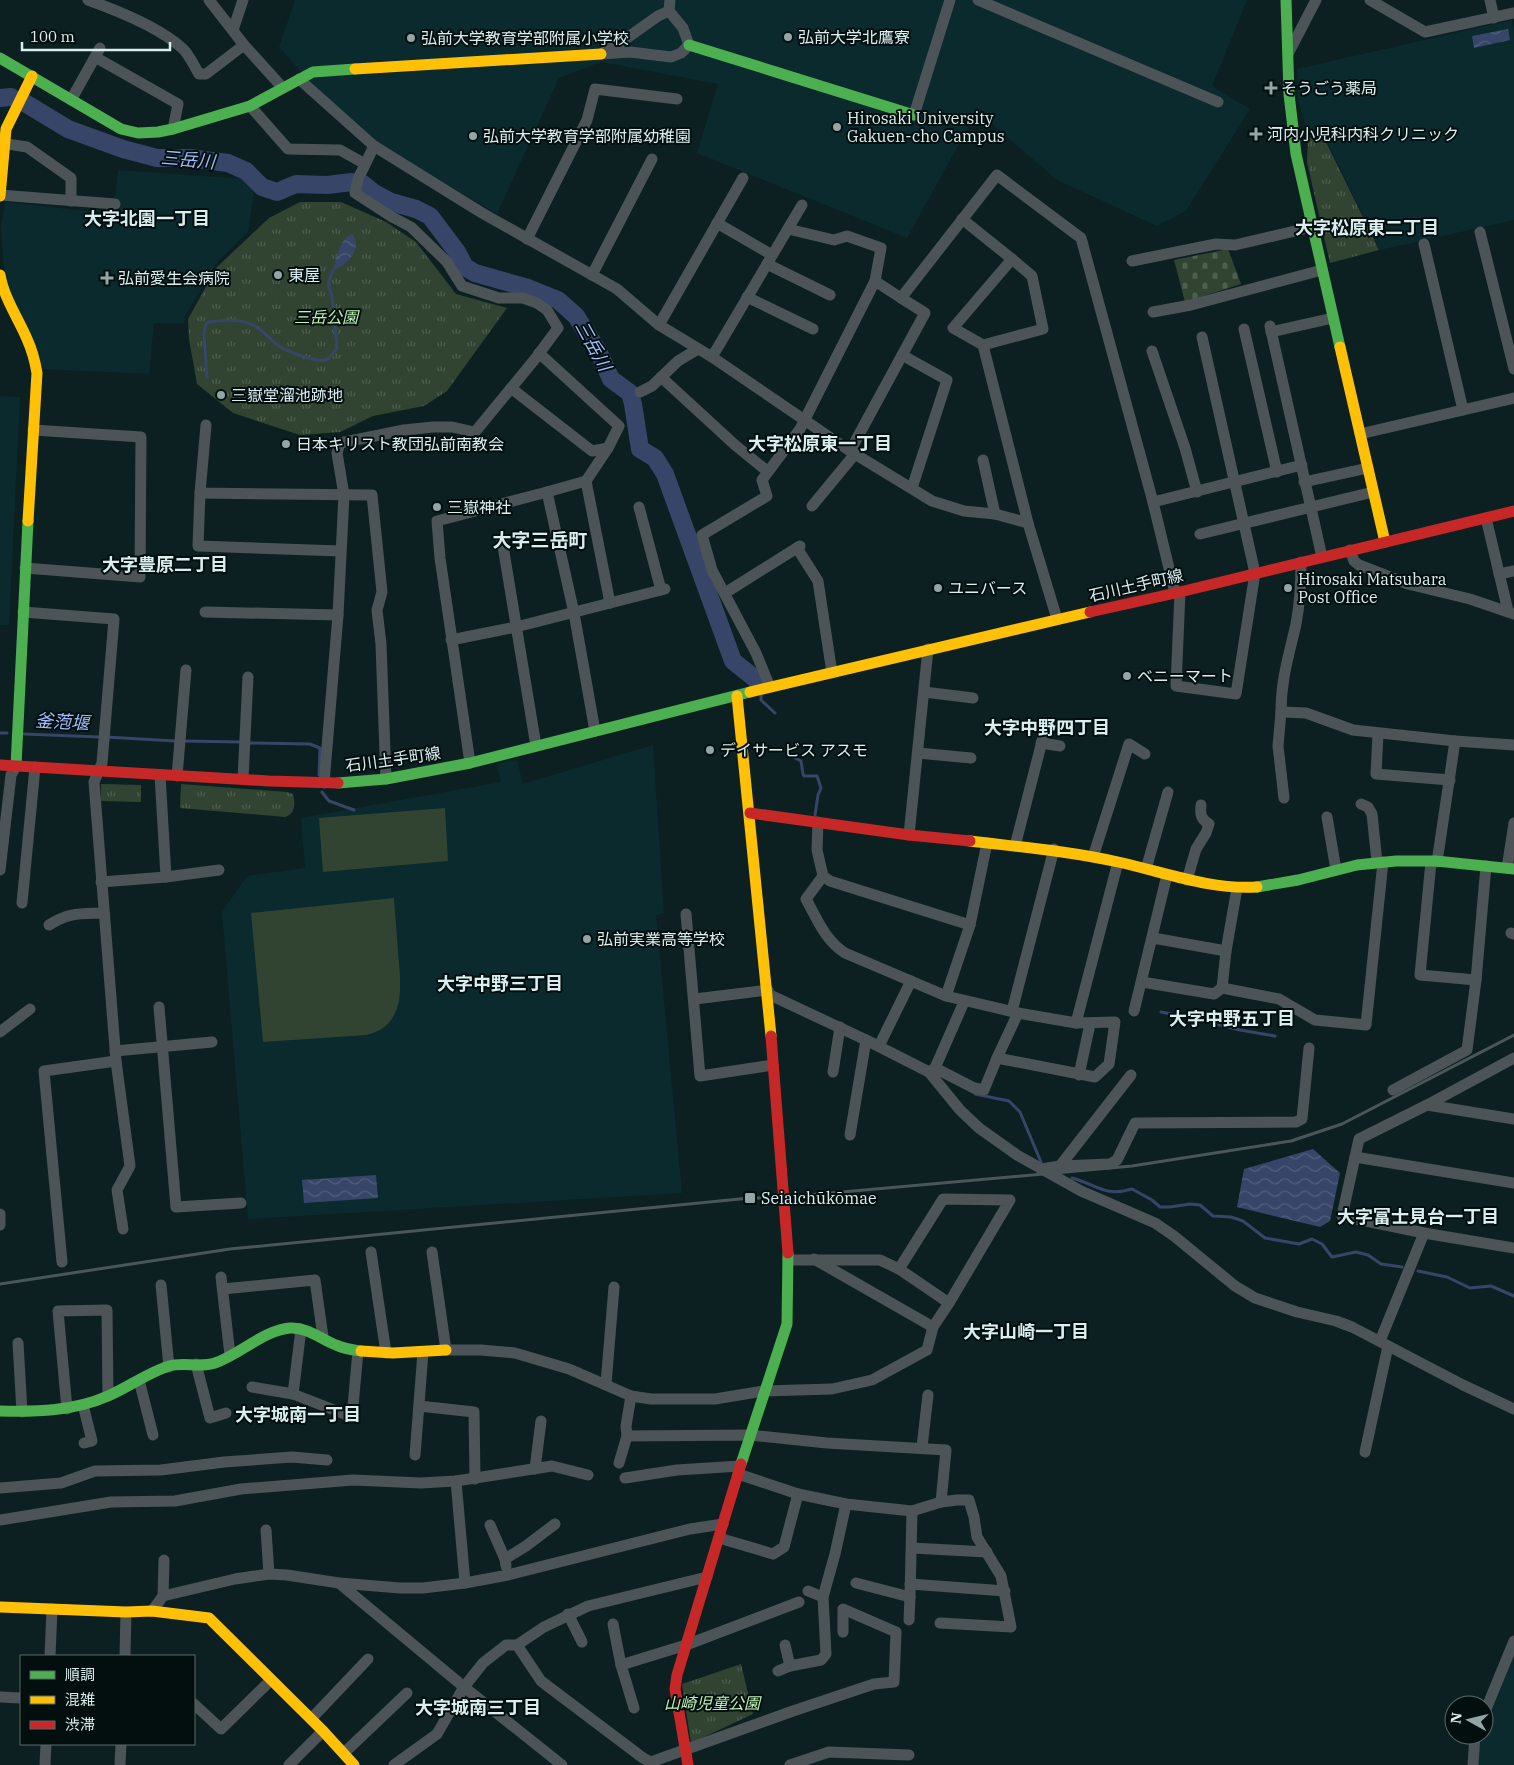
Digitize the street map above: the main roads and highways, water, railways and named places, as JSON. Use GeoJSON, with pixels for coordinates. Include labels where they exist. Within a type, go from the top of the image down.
{"type":"FeatureCollection","features":[{"type":"Feature","properties":{"kind":"water"},"geometry":{"type":"Polygon","coordinates":[[[1508,29],[1510,40],[1474,48],[1472,36],[1508,29]]]}},
{"type":"Feature","properties":{"kind":"water"},"geometry":{"type":"Polygon","coordinates":[[[352,234],[355,239],[355,250],[344,265],[333,270],[341,245],[352,234]]]}},
{"type":"Feature","properties":{"kind":"water"},"geometry":{"type":"Polygon","coordinates":[[[1313,1149],[1340,1173],[1330,1221],[1320,1227],[1237,1207],[1244,1169],[1313,1149]]]}},
{"type":"Feature","properties":{"kind":"water"},"geometry":{"type":"Polygon","coordinates":[[[376,1175],[378,1198],[304,1203],[302,1180],[376,1175]]]}},
{"type":"Feature","properties":{"kind":"waterway","name":"三岳川"},"geometry":{"type":"LineString","coordinates":[[0,98],[11,97]]}},
{"type":"Feature","properties":{"kind":"waterway","name":"三岳川"},"geometry":{"type":"LineString","coordinates":[[25,103],[68,129],[123,149],[157,158],[189,158],[228,163],[246,171],[262,187],[277,192],[296,184],[327,185],[352,182]]}},
{"type":"Feature","properties":{"kind":"waterway","name":"三岳川"},"geometry":{"type":"LineString","coordinates":[[363,184],[374,193],[391,202],[416,209],[430,216],[457,252],[465,267],[475,273],[528,288],[558,300],[576,316],[598,351],[611,379],[630,393],[640,449],[655,458],[665,474],[733,661],[758,681]]}},
{"type":"Feature","properties":{"kind":"waterway"},"geometry":{"type":"LineString","coordinates":[[207,377],[204,334],[208,322],[230,320],[246,322],[258,328],[279,346],[292,352],[315,360],[326,360],[329,358],[337,348],[332,296],[329,288],[329,281],[333,270]]}},
{"type":"Feature","properties":{"kind":"waterway"},"geometry":{"type":"LineString","coordinates":[[761,694],[761,700],[775,713]]}},
{"type":"Feature","properties":{"kind":"waterway","name":"釜萢堰"},"geometry":{"type":"LineString","coordinates":[[0,733],[7,733]]}},
{"type":"Feature","properties":{"kind":"waterway","name":"釜萢堰"},"geometry":{"type":"LineString","coordinates":[[24,734],[99,737]]}},
{"type":"Feature","properties":{"kind":"waterway","name":"釜萢堰"},"geometry":{"type":"LineString","coordinates":[[106,737],[175,741]]}},
{"type":"Feature","properties":{"kind":"waterway","name":"釜萢堰"},"geometry":{"type":"LineString","coordinates":[[183,741],[241,742]]}},
{"type":"Feature","properties":{"kind":"waterway","name":"釜萢堰"},"geometry":{"type":"LineString","coordinates":[[249,743],[310,744],[320,748],[319,775]]}},
{"type":"Feature","properties":{"kind":"waterway"},"geometry":{"type":"LineString","coordinates":[[795,758],[801,761],[804,776],[817,776],[821,788],[815,815]]}},
{"type":"Feature","properties":{"kind":"waterway","name":"釜萢堰"},"geometry":{"type":"LineString","coordinates":[[322,792],[329,801],[354,810]]}},
{"type":"Feature","properties":{"kind":"waterway"},"geometry":{"type":"LineString","coordinates":[[1161,1012],[1275,1036]]}},
{"type":"Feature","properties":{"kind":"waterway"},"geometry":{"type":"LineString","coordinates":[[975,1094],[1009,1101],[1020,1112],[1041,1162]]}},
{"type":"Feature","properties":{"kind":"waterway"},"geometry":{"type":"LineString","coordinates":[[1072,1178],[1108,1191],[1132,1189],[1152,1200],[1160,1207],[1200,1205],[1213,1216],[1231,1217],[1243,1221],[1265,1238],[1299,1244],[1312,1239],[1322,1244],[1332,1257],[1356,1252],[1368,1255],[1381,1264],[1402,1267]]}},
{"type":"Feature","properties":{"kind":"waterway"},"geometry":{"type":"LineString","coordinates":[[1418,1271],[1447,1277],[1470,1288],[1491,1286],[1514,1296]]}},
{"type":"Feature","properties":{"kind":"railway"},"geometry":{"type":"LineString","coordinates":[[0,1284],[230,1249],[750,1198],[775,1198],[1132,1166],[1291,1141],[1342,1124],[1514,1035]]}},
{"type":"Feature","properties":{"kind":"place","name":"弘前大学北鷹寮"},"geometry":{"type":"Point","coordinates":[788,37]}},
{"type":"Feature","properties":{"kind":"place","name":"弘前大学教育学部附属小学校"},"geometry":{"type":"Point","coordinates":[411,38]}},
{"type":"Feature","properties":{"kind":"place","name":"そうごう薬局"},"geometry":{"type":"Point","coordinates":[1271,88]}},
{"type":"Feature","properties":{"kind":"place","name":"Hirosaki University Gakuen-cho Campus"},"geometry":{"type":"Point","coordinates":[837,127]}},
{"type":"Feature","properties":{"kind":"place","name":"河内小児科内科クリニック"},"geometry":{"type":"Point","coordinates":[1256,134]}},
{"type":"Feature","properties":{"kind":"place","name":"弘前大学教育学部附属幼稚園"},"geometry":{"type":"Point","coordinates":[473,136]}},
{"type":"Feature","properties":{"kind":"place","name":"東屋"},"geometry":{"type":"Point","coordinates":[278,275]}},
{"type":"Feature","properties":{"kind":"place","name":"弘前愛生会病院"},"geometry":{"type":"Point","coordinates":[107,278]}},
{"type":"Feature","properties":{"kind":"place","name":"三嶽堂溜池跡地"},"geometry":{"type":"Point","coordinates":[221,395]}},
{"type":"Feature","properties":{"kind":"place","name":"日本キリスト教団弘前南教会"},"geometry":{"type":"Point","coordinates":[286,444]}},
{"type":"Feature","properties":{"kind":"place","name":"三嶽神社"},"geometry":{"type":"Point","coordinates":[437,507]}},
{"type":"Feature","properties":{"kind":"place","name":"ユニバース"},"geometry":{"type":"Point","coordinates":[938,588]}},
{"type":"Feature","properties":{"kind":"place","name":"Hirosaki Matsubara Post Office"},"geometry":{"type":"Point","coordinates":[1288,588]}},
{"type":"Feature","properties":{"kind":"place","name":"ベニーマート"},"geometry":{"type":"Point","coordinates":[1127,676]}},
{"type":"Feature","properties":{"kind":"place","name":"デイサービス アスモ"},"geometry":{"type":"Point","coordinates":[710,750]}},
{"type":"Feature","properties":{"kind":"place","name":"弘前実業高等学校"},"geometry":{"type":"Point","coordinates":[587,939]}},
{"type":"Feature","properties":{"kind":"place","name":"Seiaichūkōmae"},"geometry":{"type":"Point","coordinates":[750,1198]}},
{"type":"Feature","properties":{"kind":"district","name":"大字北園一丁目"},"geometry":{"type":"Point","coordinates":[147,219]}},
{"type":"Feature","properties":{"kind":"district","name":"大字松原東二丁目"},"geometry":{"type":"Point","coordinates":[1367,228]}},
{"type":"Feature","properties":{"kind":"district","name":"大字松原東一丁目"},"geometry":{"type":"Point","coordinates":[820,444]}},
{"type":"Feature","properties":{"kind":"district","name":"大字三岳町"},"geometry":{"type":"Point","coordinates":[540,540]}},
{"type":"Feature","properties":{"kind":"district","name":"大字豊原二丁目"},"geometry":{"type":"Point","coordinates":[165,565]}},
{"type":"Feature","properties":{"kind":"district","name":"大字中野四丁目"},"geometry":{"type":"Point","coordinates":[1047,728]}},
{"type":"Feature","properties":{"kind":"district","name":"大字中野三丁目"},"geometry":{"type":"Point","coordinates":[500,984]}},
{"type":"Feature","properties":{"kind":"district","name":"大字中野五丁目"},"geometry":{"type":"Point","coordinates":[1232,1019]}},
{"type":"Feature","properties":{"kind":"district","name":"大字富士見台一丁目"},"geometry":{"type":"Point","coordinates":[1418,1217]}},
{"type":"Feature","properties":{"kind":"district","name":"大字山崎一丁目"},"geometry":{"type":"Point","coordinates":[1026,1332]}},
{"type":"Feature","properties":{"kind":"district","name":"大字城南一丁目"},"geometry":{"type":"Point","coordinates":[298,1415]}},
{"type":"Feature","properties":{"kind":"district","name":"大字城南三丁目"},"geometry":{"type":"Point","coordinates":[478,1708]}},
{"type":"Feature","properties":{"kind":"park label","name":"三岳公園"},"geometry":{"type":"Point","coordinates":[326,317]}},
{"type":"Feature","properties":{"kind":"park label","name":"山崎児童公園"},"geometry":{"type":"Point","coordinates":[712,1703]}}]}
